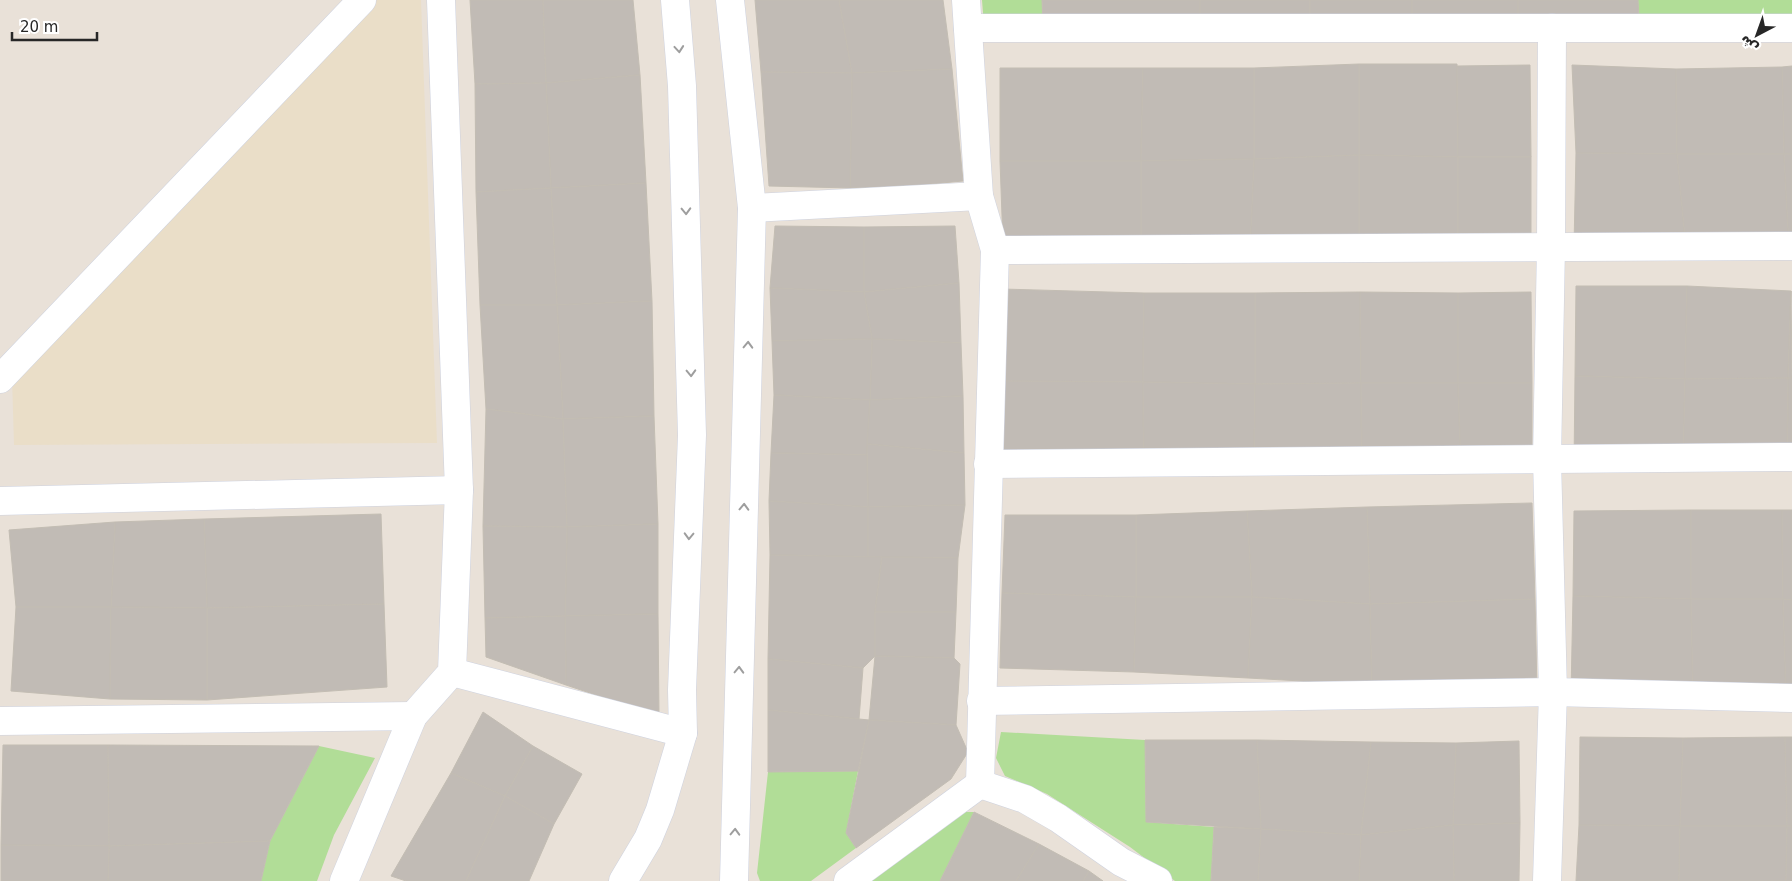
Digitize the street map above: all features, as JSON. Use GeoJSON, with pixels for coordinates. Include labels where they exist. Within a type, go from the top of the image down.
{"type":"FeatureCollection","features":[{"type":"Feature","properties":{"kind":"street"},"geometry":{"type":"LineString","coordinates":[[0,379],[362,0]]}},
{"type":"Feature","properties":{"kind":"street"},"geometry":{"type":"LineString","coordinates":[[344,881],[413,716],[452,672],[459,490],[441,0]]}},
{"type":"Feature","properties":{"kind":"street"},"geometry":{"type":"LineString","coordinates":[[622,881],[648,839],[660,810],[683,733],[682,690],[692,435],[682,86],[675,0]]}},
{"type":"Feature","properties":{"kind":"street"},"geometry":{"type":"LineString","coordinates":[[730,0],[752,208],[734,881]]}},
{"type":"Feature","properties":{"kind":"street"},"geometry":{"type":"LineString","coordinates":[[966,0],[979,196],[995,250],[980,784]]}},
{"type":"Feature","properties":{"kind":"street"},"geometry":{"type":"LineString","coordinates":[[968,28],[1792,28]]}},
{"type":"Feature","properties":{"kind":"street"},"geometry":{"type":"LineString","coordinates":[[1547,881],[1553,692],[1548,459],[1552,246],[1552,28]]}},
{"type":"Feature","properties":{"kind":"street"},"geometry":{"type":"LineString","coordinates":[[752,208],[979,196]]}},
{"type":"Feature","properties":{"kind":"street"},"geometry":{"type":"LineString","coordinates":[[995,250],[1792,246]]}},
{"type":"Feature","properties":{"kind":"street"},"geometry":{"type":"LineString","coordinates":[[988,464],[1792,457]]}},
{"type":"Feature","properties":{"kind":"street"},"geometry":{"type":"LineString","coordinates":[[0,501],[459,490]]}},
{"type":"Feature","properties":{"kind":"street"},"geometry":{"type":"LineString","coordinates":[[452,672],[683,733]]}},
{"type":"Feature","properties":{"kind":"street"},"geometry":{"type":"LineString","coordinates":[[981,701],[1553,692],[1792,698]]}},
{"type":"Feature","properties":{"kind":"street"},"geometry":{"type":"LineString","coordinates":[[0,721],[413,716]]}},
{"type":"Feature","properties":{"kind":"street"},"geometry":{"type":"LineString","coordinates":[[848,881],[980,784]]}},
{"type":"Feature","properties":{"kind":"street"},"geometry":{"type":"LineString","coordinates":[[980,784],[1025,799],[1058,818],[1121,862],[1158,881]]}},
{"type":"Feature","properties":{"kind":"shaded area"},"geometry":{"type":"Polygon","coordinates":[[[377,0],[421,0],[437,443],[14,445],[12,378],[377,0]]]}},
{"type":"Feature","properties":{"kind":"green space"},"geometry":{"type":"Polygon","coordinates":[[[982,0],[1042,0],[1043,24],[984,26],[982,0]]]}},
{"type":"Feature","properties":{"kind":"green space"},"geometry":{"type":"Polygon","coordinates":[[[1638,0],[1792,0],[1792,25],[1639,19],[1638,0]]]}},
{"type":"Feature","properties":{"kind":"green space"},"geometry":{"type":"Polygon","coordinates":[[[1001,732],[1145,740],[1146,822],[1214,827],[1211,881],[1175,881],[1130,847],[1047,794],[1005,776],[996,758],[1001,732]]]}},
{"type":"Feature","properties":{"kind":"green space"},"geometry":{"type":"Polygon","coordinates":[[[319,746],[375,758],[334,835],[317,881],[261,881],[270,841],[319,746]]]}},
{"type":"Feature","properties":{"kind":"green space"},"geometry":{"type":"Polygon","coordinates":[[[858,771],[846,833],[856,848],[811,881],[760,881],[757,873],[768,772],[858,771]]]}},
{"type":"Feature","properties":{"kind":"green space"},"geometry":{"type":"Polygon","coordinates":[[[965,812],[974,812],[940,881],[861,881],[965,812]]]}},
{"type":"Feature","properties":{"kind":"building"},"geometry":{"type":"Polygon","coordinates":[[[470,0],[543,0],[546,83],[475,84],[470,0]]]}},
{"type":"Feature","properties":{"kind":"building"},"geometry":{"type":"Polygon","coordinates":[[[543,0],[633,0],[640,75],[546,83],[543,0]]]}},
{"type":"Feature","properties":{"kind":"building"},"geometry":{"type":"Polygon","coordinates":[[[755,0],[839,0],[852,73],[761,72],[755,0]]]}},
{"type":"Feature","properties":{"kind":"building"},"geometry":{"type":"Polygon","coordinates":[[[839,0],[943,0],[952,69],[852,73],[839,0]]]}},
{"type":"Feature","properties":{"kind":"building"},"geometry":{"type":"Polygon","coordinates":[[[1042,0],[1200,0],[1200,22],[1043,24],[1042,0]]]}},
{"type":"Feature","properties":{"kind":"building"},"geometry":{"type":"Polygon","coordinates":[[[1200,0],[1310,0],[1310,24],[1200,22],[1200,0]]]}},
{"type":"Feature","properties":{"kind":"building"},"geometry":{"type":"Polygon","coordinates":[[[1310,0],[1412,0],[1412,24],[1310,24],[1310,0]]]}},
{"type":"Feature","properties":{"kind":"building"},"geometry":{"type":"Polygon","coordinates":[[[1412,0],[1518,0],[1518,22],[1412,24],[1412,0]]]}},
{"type":"Feature","properties":{"kind":"building"},"geometry":{"type":"Polygon","coordinates":[[[1518,0],[1638,0],[1639,19],[1518,22],[1518,0]]]}},
{"type":"Feature","properties":{"kind":"building"},"geometry":{"type":"Polygon","coordinates":[[[1359,64],[1457,64],[1458,157],[1359,155],[1359,64]]]}},
{"type":"Feature","properties":{"kind":"building"},"geometry":{"type":"Polygon","coordinates":[[[1359,64],[1359,155],[1254,159],[1254,68],[1359,64]]]}},
{"type":"Feature","properties":{"kind":"building"},"geometry":{"type":"Polygon","coordinates":[[[1530,65],[1531,157],[1458,157],[1457,66],[1530,65]]]}},
{"type":"Feature","properties":{"kind":"building"},"geometry":{"type":"Polygon","coordinates":[[[1572,65],[1676,69],[1677,154],[1576,153],[1572,65]]]}},
{"type":"Feature","properties":{"kind":"building"},"geometry":{"type":"Polygon","coordinates":[[[1792,66],[1792,154],[1784,154],[1782,67],[1792,66]]]}},
{"type":"Feature","properties":{"kind":"building"},"geometry":{"type":"Polygon","coordinates":[[[1782,67],[1784,154],[1677,154],[1676,69],[1782,67]]]}},
{"type":"Feature","properties":{"kind":"building"},"geometry":{"type":"Polygon","coordinates":[[[1000,68],[1143,68],[1141,161],[1000,161],[1000,68]]]}},
{"type":"Feature","properties":{"kind":"building"},"geometry":{"type":"Polygon","coordinates":[[[1143,68],[1254,68],[1254,159],[1141,161],[1143,68]]]}},
{"type":"Feature","properties":{"kind":"building"},"geometry":{"type":"Polygon","coordinates":[[[952,69],[963,181],[909,186],[850,188],[852,73],[952,69]]]}},
{"type":"Feature","properties":{"kind":"building"},"geometry":{"type":"Polygon","coordinates":[[[761,72],[852,73],[850,188],[769,186],[761,72]]]}},
{"type":"Feature","properties":{"kind":"building"},"geometry":{"type":"Polygon","coordinates":[[[640,75],[646,183],[551,188],[546,83],[640,75]]]}},
{"type":"Feature","properties":{"kind":"building"},"geometry":{"type":"Polygon","coordinates":[[[546,83],[551,188],[476,192],[475,84],[546,83]]]}},
{"type":"Feature","properties":{"kind":"building"},"geometry":{"type":"Polygon","coordinates":[[[1576,153],[1677,154],[1686,248],[1574,246],[1576,153]]]}},
{"type":"Feature","properties":{"kind":"building"},"geometry":{"type":"Polygon","coordinates":[[[1677,154],[1784,154],[1789,247],[1686,248],[1677,154]]]}},
{"type":"Feature","properties":{"kind":"building"},"geometry":{"type":"Polygon","coordinates":[[[1784,154],[1792,154],[1792,247],[1789,247],[1784,154]]]}},
{"type":"Feature","properties":{"kind":"building"},"geometry":{"type":"Polygon","coordinates":[[[1359,155],[1458,157],[1458,245],[1359,249],[1359,155]]]}},
{"type":"Feature","properties":{"kind":"building"},"geometry":{"type":"Polygon","coordinates":[[[1359,155],[1359,249],[1250,248],[1254,159],[1359,155]]]}},
{"type":"Feature","properties":{"kind":"building"},"geometry":{"type":"Polygon","coordinates":[[[1458,157],[1531,157],[1531,248],[1458,248],[1458,157]]]}},
{"type":"Feature","properties":{"kind":"building"},"geometry":{"type":"Polygon","coordinates":[[[1254,159],[1250,248],[1141,247],[1141,161],[1254,159]]]}},
{"type":"Feature","properties":{"kind":"building"},"geometry":{"type":"Polygon","coordinates":[[[1000,161],[1141,161],[1141,247],[1003,243],[1000,161]]]}},
{"type":"Feature","properties":{"kind":"building"},"geometry":{"type":"Polygon","coordinates":[[[646,183],[652,301],[557,305],[551,188],[646,183]]]}},
{"type":"Feature","properties":{"kind":"building"},"geometry":{"type":"Polygon","coordinates":[[[551,188],[557,305],[480,305],[476,192],[551,188]]]}},
{"type":"Feature","properties":{"kind":"building"},"geometry":{"type":"Polygon","coordinates":[[[775,226],[864,227],[864,292],[770,288],[775,226]]]}},
{"type":"Feature","properties":{"kind":"building"},"geometry":{"type":"Polygon","coordinates":[[[955,226],[959,283],[864,292],[864,227],[955,226]]]}},
{"type":"Feature","properties":{"kind":"building"},"geometry":{"type":"Polygon","coordinates":[[[959,283],[961,343],[872,339],[864,292],[959,283]]]}},
{"type":"Feature","properties":{"kind":"building"},"geometry":{"type":"Polygon","coordinates":[[[1576,286],[1687,286],[1685,379],[1575,376],[1576,286]]]}},
{"type":"Feature","properties":{"kind":"building"},"geometry":{"type":"Polygon","coordinates":[[[1687,286],[1791,291],[1788,378],[1685,379],[1687,286]]]}},
{"type":"Feature","properties":{"kind":"building"},"geometry":{"type":"Polygon","coordinates":[[[770,288],[864,292],[872,339],[772,341],[770,288]]]}},
{"type":"Feature","properties":{"kind":"building"},"geometry":{"type":"Polygon","coordinates":[[[1002,289],[1144,293],[1143,382],[1002,381],[1002,289]]]}},
{"type":"Feature","properties":{"kind":"building"},"geometry":{"type":"Polygon","coordinates":[[[1791,291],[1792,378],[1788,378],[1791,291]]]}},
{"type":"Feature","properties":{"kind":"building"},"geometry":{"type":"Polygon","coordinates":[[[1360,292],[1361,383],[1255,384],[1255,293],[1360,292]]]}},
{"type":"Feature","properties":{"kind":"building"},"geometry":{"type":"Polygon","coordinates":[[[1360,292],[1458,293],[1458,383],[1361,383],[1360,292]]]}},
{"type":"Feature","properties":{"kind":"building"},"geometry":{"type":"Polygon","coordinates":[[[1531,292],[1532,383],[1458,383],[1458,293],[1531,292]]]}},
{"type":"Feature","properties":{"kind":"building"},"geometry":{"type":"Polygon","coordinates":[[[1144,293],[1255,293],[1255,384],[1143,382],[1144,293]]]}},
{"type":"Feature","properties":{"kind":"building"},"geometry":{"type":"Polygon","coordinates":[[[652,301],[654,416],[563,419],[557,305],[652,301]]]}},
{"type":"Feature","properties":{"kind":"building"},"geometry":{"type":"Polygon","coordinates":[[[480,305],[557,305],[563,419],[486,409],[480,305]]]}},
{"type":"Feature","properties":{"kind":"building"},"geometry":{"type":"Polygon","coordinates":[[[872,339],[961,343],[963,396],[870,400],[872,339]]]}},
{"type":"Feature","properties":{"kind":"building"},"geometry":{"type":"Polygon","coordinates":[[[872,339],[870,400],[774,395],[772,341],[872,339]]]}},
{"type":"Feature","properties":{"kind":"building"},"geometry":{"type":"Polygon","coordinates":[[[1575,376],[1685,379],[1683,469],[1574,466],[1575,376]]]}},
{"type":"Feature","properties":{"kind":"building"},"geometry":{"type":"Polygon","coordinates":[[[1788,378],[1792,378],[1792,466],[1787,466],[1788,378]]]}},
{"type":"Feature","properties":{"kind":"building"},"geometry":{"type":"Polygon","coordinates":[[[1788,378],[1787,466],[1683,469],[1685,379],[1788,378]]]}},
{"type":"Feature","properties":{"kind":"building"},"geometry":{"type":"Polygon","coordinates":[[[1002,381],[1143,382],[1144,472],[1004,474],[1002,381]]]}},
{"type":"Feature","properties":{"kind":"building"},"geometry":{"type":"Polygon","coordinates":[[[1143,382],[1255,384],[1254,473],[1144,472],[1143,382]]]}},
{"type":"Feature","properties":{"kind":"building"},"geometry":{"type":"Polygon","coordinates":[[[1361,383],[1362,473],[1254,473],[1255,384],[1361,383]]]}},
{"type":"Feature","properties":{"kind":"building"},"geometry":{"type":"Polygon","coordinates":[[[1361,383],[1458,383],[1461,469],[1362,473],[1361,383]]]}},
{"type":"Feature","properties":{"kind":"building"},"geometry":{"type":"Polygon","coordinates":[[[1458,383],[1532,383],[1532,467],[1461,469],[1458,383]]]}},
{"type":"Feature","properties":{"kind":"building"},"geometry":{"type":"Polygon","coordinates":[[[774,395],[870,400],[867,455],[771,453],[774,395]]]}},
{"type":"Feature","properties":{"kind":"building"},"geometry":{"type":"Polygon","coordinates":[[[963,396],[964,453],[867,444],[870,400],[963,396]]]}},
{"type":"Feature","properties":{"kind":"building"},"geometry":{"type":"Polygon","coordinates":[[[486,409],[563,419],[567,527],[483,526],[486,409]]]}},
{"type":"Feature","properties":{"kind":"building"},"geometry":{"type":"Polygon","coordinates":[[[654,416],[658,524],[567,527],[563,419],[654,416]]]}},
{"type":"Feature","properties":{"kind":"building"},"geometry":{"type":"Polygon","coordinates":[[[867,444],[964,453],[965,505],[868,507],[867,444]]]}},
{"type":"Feature","properties":{"kind":"building"},"geometry":{"type":"Polygon","coordinates":[[[771,453],[867,455],[868,507],[769,501],[771,453]]]}},
{"type":"Feature","properties":{"kind":"building"},"geometry":{"type":"Polygon","coordinates":[[[769,501],[868,507],[868,557],[770,555],[769,501]]]}},
{"type":"Feature","properties":{"kind":"building"},"geometry":{"type":"Polygon","coordinates":[[[1532,503],[1535,599],[1370,604],[1367,507],[1532,503]]]}},
{"type":"Feature","properties":{"kind":"building"},"geometry":{"type":"Polygon","coordinates":[[[965,505],[958,558],[868,557],[868,507],[965,505]]]}},
{"type":"Feature","properties":{"kind":"building"},"geometry":{"type":"Polygon","coordinates":[[[1367,507],[1370,604],[1252,597],[1247,511],[1367,507]]]}},
{"type":"Feature","properties":{"kind":"building"},"geometry":{"type":"Polygon","coordinates":[[[1691,510],[1691,599],[1573,596],[1574,511],[1691,510]]]}},
{"type":"Feature","properties":{"kind":"building"},"geometry":{"type":"Polygon","coordinates":[[[1691,510],[1782,510],[1783,599],[1691,599],[1691,510]]]}},
{"type":"Feature","properties":{"kind":"building"},"geometry":{"type":"Polygon","coordinates":[[[1782,510],[1792,510],[1792,600],[1783,599],[1782,510]]]}},
{"type":"Feature","properties":{"kind":"building"},"geometry":{"type":"Polygon","coordinates":[[[1247,511],[1252,597],[1136,597],[1136,515],[1247,511]]]}},
{"type":"Feature","properties":{"kind":"building"},"geometry":{"type":"Polygon","coordinates":[[[381,514],[384,604],[207,608],[204,519],[381,514]]]}},
{"type":"Feature","properties":{"kind":"building"},"geometry":{"type":"Polygon","coordinates":[[[1005,515],[1136,515],[1136,597],[1002,593],[1005,515]]]}},
{"type":"Feature","properties":{"kind":"building"},"geometry":{"type":"Polygon","coordinates":[[[204,519],[207,608],[111,607],[115,522],[204,519]]]}},
{"type":"Feature","properties":{"kind":"building"},"geometry":{"type":"Polygon","coordinates":[[[115,522],[111,607],[16,607],[9,530],[115,522]]]}},
{"type":"Feature","properties":{"kind":"building"},"geometry":{"type":"Polygon","coordinates":[[[658,524],[658,614],[565,616],[567,527],[658,524]]]}},
{"type":"Feature","properties":{"kind":"building"},"geometry":{"type":"Polygon","coordinates":[[[483,526],[567,527],[565,616],[485,618],[483,526]]]}},
{"type":"Feature","properties":{"kind":"building"},"geometry":{"type":"Polygon","coordinates":[[[770,555],[882,557],[875,612],[875,656],[863,668],[768,659],[770,555]]]}},
{"type":"Feature","properties":{"kind":"building"},"geometry":{"type":"Polygon","coordinates":[[[882,557],[958,558],[956,612],[875,612],[882,557]]]}},
{"type":"Feature","properties":{"kind":"building"},"geometry":{"type":"Polygon","coordinates":[[[1002,593],[1136,597],[1134,672],[1000,668],[1002,593]]]}},
{"type":"Feature","properties":{"kind":"building"},"geometry":{"type":"Polygon","coordinates":[[[1573,596],[1691,599],[1693,695],[1571,694],[1573,596]]]}},
{"type":"Feature","properties":{"kind":"building"},"geometry":{"type":"Polygon","coordinates":[[[1136,597],[1252,597],[1248,678],[1134,672],[1136,597]]]}},
{"type":"Feature","properties":{"kind":"building"},"geometry":{"type":"Polygon","coordinates":[[[1252,597],[1370,604],[1372,685],[1248,678],[1252,597]]]}},
{"type":"Feature","properties":{"kind":"building"},"geometry":{"type":"Polygon","coordinates":[[[1535,599],[1537,691],[1372,685],[1370,604],[1535,599]]]}},
{"type":"Feature","properties":{"kind":"building"},"geometry":{"type":"Polygon","coordinates":[[[1691,599],[1783,599],[1786,694],[1693,695],[1691,599]]]}},
{"type":"Feature","properties":{"kind":"building"},"geometry":{"type":"Polygon","coordinates":[[[1783,599],[1792,600],[1792,694],[1786,694],[1783,599]]]}},
{"type":"Feature","properties":{"kind":"building"},"geometry":{"type":"Polygon","coordinates":[[[384,604],[387,687],[207,700],[207,608],[384,604]]]}},
{"type":"Feature","properties":{"kind":"building"},"geometry":{"type":"Polygon","coordinates":[[[16,607],[111,607],[110,699],[11,691],[16,607]]]}},
{"type":"Feature","properties":{"kind":"building"},"geometry":{"type":"Polygon","coordinates":[[[111,607],[207,608],[207,700],[110,699],[111,607]]]}},
{"type":"Feature","properties":{"kind":"building"},"geometry":{"type":"Polygon","coordinates":[[[875,612],[956,612],[954,658],[875,656],[875,612]]]}},
{"type":"Feature","properties":{"kind":"building"},"geometry":{"type":"Polygon","coordinates":[[[658,614],[659,716],[566,685],[565,616],[658,614]]]}},
{"type":"Feature","properties":{"kind":"building"},"geometry":{"type":"Polygon","coordinates":[[[565,616],[566,685],[486,657],[485,618],[565,616]]]}},
{"type":"Feature","properties":{"kind":"building"},"geometry":{"type":"Polygon","coordinates":[[[875,656],[954,658],[960,664],[956,725],[869,720],[875,656]]]}},
{"type":"Feature","properties":{"kind":"building"},"geometry":{"type":"Polygon","coordinates":[[[768,659],[863,668],[859,719],[768,710],[768,659]]]}},
{"type":"Feature","properties":{"kind":"building"},"geometry":{"type":"Polygon","coordinates":[[[768,710],[869,720],[858,771],[768,772],[768,710]]]}},
{"type":"Feature","properties":{"kind":"building"},"geometry":{"type":"Polygon","coordinates":[[[483,712],[533,746],[505,796],[451,773],[483,712]]]}},
{"type":"Feature","properties":{"kind":"building"},"geometry":{"type":"Polygon","coordinates":[[[869,720],[956,725],[968,752],[951,779],[856,848],[846,833],[869,720]]]}},
{"type":"Feature","properties":{"kind":"building"},"geometry":{"type":"Polygon","coordinates":[[[1580,737],[1683,738],[1680,826],[1579,825],[1580,737]]]}},
{"type":"Feature","properties":{"kind":"building"},"geometry":{"type":"Polygon","coordinates":[[[1785,737],[1787,826],[1680,826],[1683,738],[1785,737]]]}},
{"type":"Feature","properties":{"kind":"building"},"geometry":{"type":"Polygon","coordinates":[[[1785,737],[1792,737],[1792,826],[1787,826],[1785,737]]]}},
{"type":"Feature","properties":{"kind":"building"},"geometry":{"type":"Polygon","coordinates":[[[1145,740],[1257,740],[1261,829],[1146,822],[1145,740]]]}},
{"type":"Feature","properties":{"kind":"building"},"geometry":{"type":"Polygon","coordinates":[[[1257,740],[1371,742],[1361,835],[1261,829],[1257,740]]]}},
{"type":"Feature","properties":{"kind":"building"},"geometry":{"type":"Polygon","coordinates":[[[1519,741],[1520,823],[1453,825],[1456,743],[1519,741]]]}},
{"type":"Feature","properties":{"kind":"building"},"geometry":{"type":"Polygon","coordinates":[[[1371,742],[1456,743],[1453,825],[1361,835],[1371,742]]]}},
{"type":"Feature","properties":{"kind":"building"},"geometry":{"type":"Polygon","coordinates":[[[3,745],[108,745],[109,846],[1,845],[3,745]]]}},
{"type":"Feature","properties":{"kind":"building"},"geometry":{"type":"Polygon","coordinates":[[[108,745],[319,746],[270,841],[109,846],[108,745]]]}},
{"type":"Feature","properties":{"kind":"building"},"geometry":{"type":"Polygon","coordinates":[[[533,746],[582,774],[554,824],[505,796],[533,746]]]}},
{"type":"Feature","properties":{"kind":"building"},"geometry":{"type":"Polygon","coordinates":[[[451,773],[505,796],[466,881],[406,881],[391,876],[451,773]]]}},
{"type":"Feature","properties":{"kind":"building"},"geometry":{"type":"Polygon","coordinates":[[[505,796],[554,824],[529,881],[466,881],[505,796]]]}},
{"type":"Feature","properties":{"kind":"building"},"geometry":{"type":"Polygon","coordinates":[[[974,812],[1039,844],[1016,881],[940,881],[974,812]]]}},
{"type":"Feature","properties":{"kind":"building"},"geometry":{"type":"Polygon","coordinates":[[[1520,823],[1519,881],[1454,881],[1453,825],[1520,823]]]}},
{"type":"Feature","properties":{"kind":"building"},"geometry":{"type":"Polygon","coordinates":[[[1453,825],[1454,881],[1359,881],[1361,835],[1453,825]]]}},
{"type":"Feature","properties":{"kind":"building"},"geometry":{"type":"Polygon","coordinates":[[[1579,825],[1680,826],[1679,881],[1576,881],[1579,825]]]}},
{"type":"Feature","properties":{"kind":"building"},"geometry":{"type":"Polygon","coordinates":[[[1680,826],[1787,826],[1786,881],[1679,881],[1680,826]]]}},
{"type":"Feature","properties":{"kind":"building"},"geometry":{"type":"Polygon","coordinates":[[[1787,826],[1792,826],[1792,881],[1786,881],[1787,826]]]}},
{"type":"Feature","properties":{"kind":"building"},"geometry":{"type":"Polygon","coordinates":[[[1214,827],[1261,829],[1258,881],[1211,881],[1214,827]]]}},
{"type":"Feature","properties":{"kind":"building"},"geometry":{"type":"Polygon","coordinates":[[[1261,829],[1361,835],[1359,881],[1258,881],[1261,829]]]}},
{"type":"Feature","properties":{"kind":"building"},"geometry":{"type":"Polygon","coordinates":[[[270,841],[261,881],[108,881],[109,846],[270,841]]]}},
{"type":"Feature","properties":{"kind":"building"},"geometry":{"type":"Polygon","coordinates":[[[1039,844],[1089,871],[1083,881],[1016,881],[1039,844]]]}},
{"type":"Feature","properties":{"kind":"building"},"geometry":{"type":"Polygon","coordinates":[[[1,845],[109,846],[108,881],[1,881],[1,845]]]}},
{"type":"Feature","properties":{"kind":"building"},"geometry":{"type":"Polygon","coordinates":[[[1089,871],[1103,881],[1083,881],[1089,871]]]}}]}
